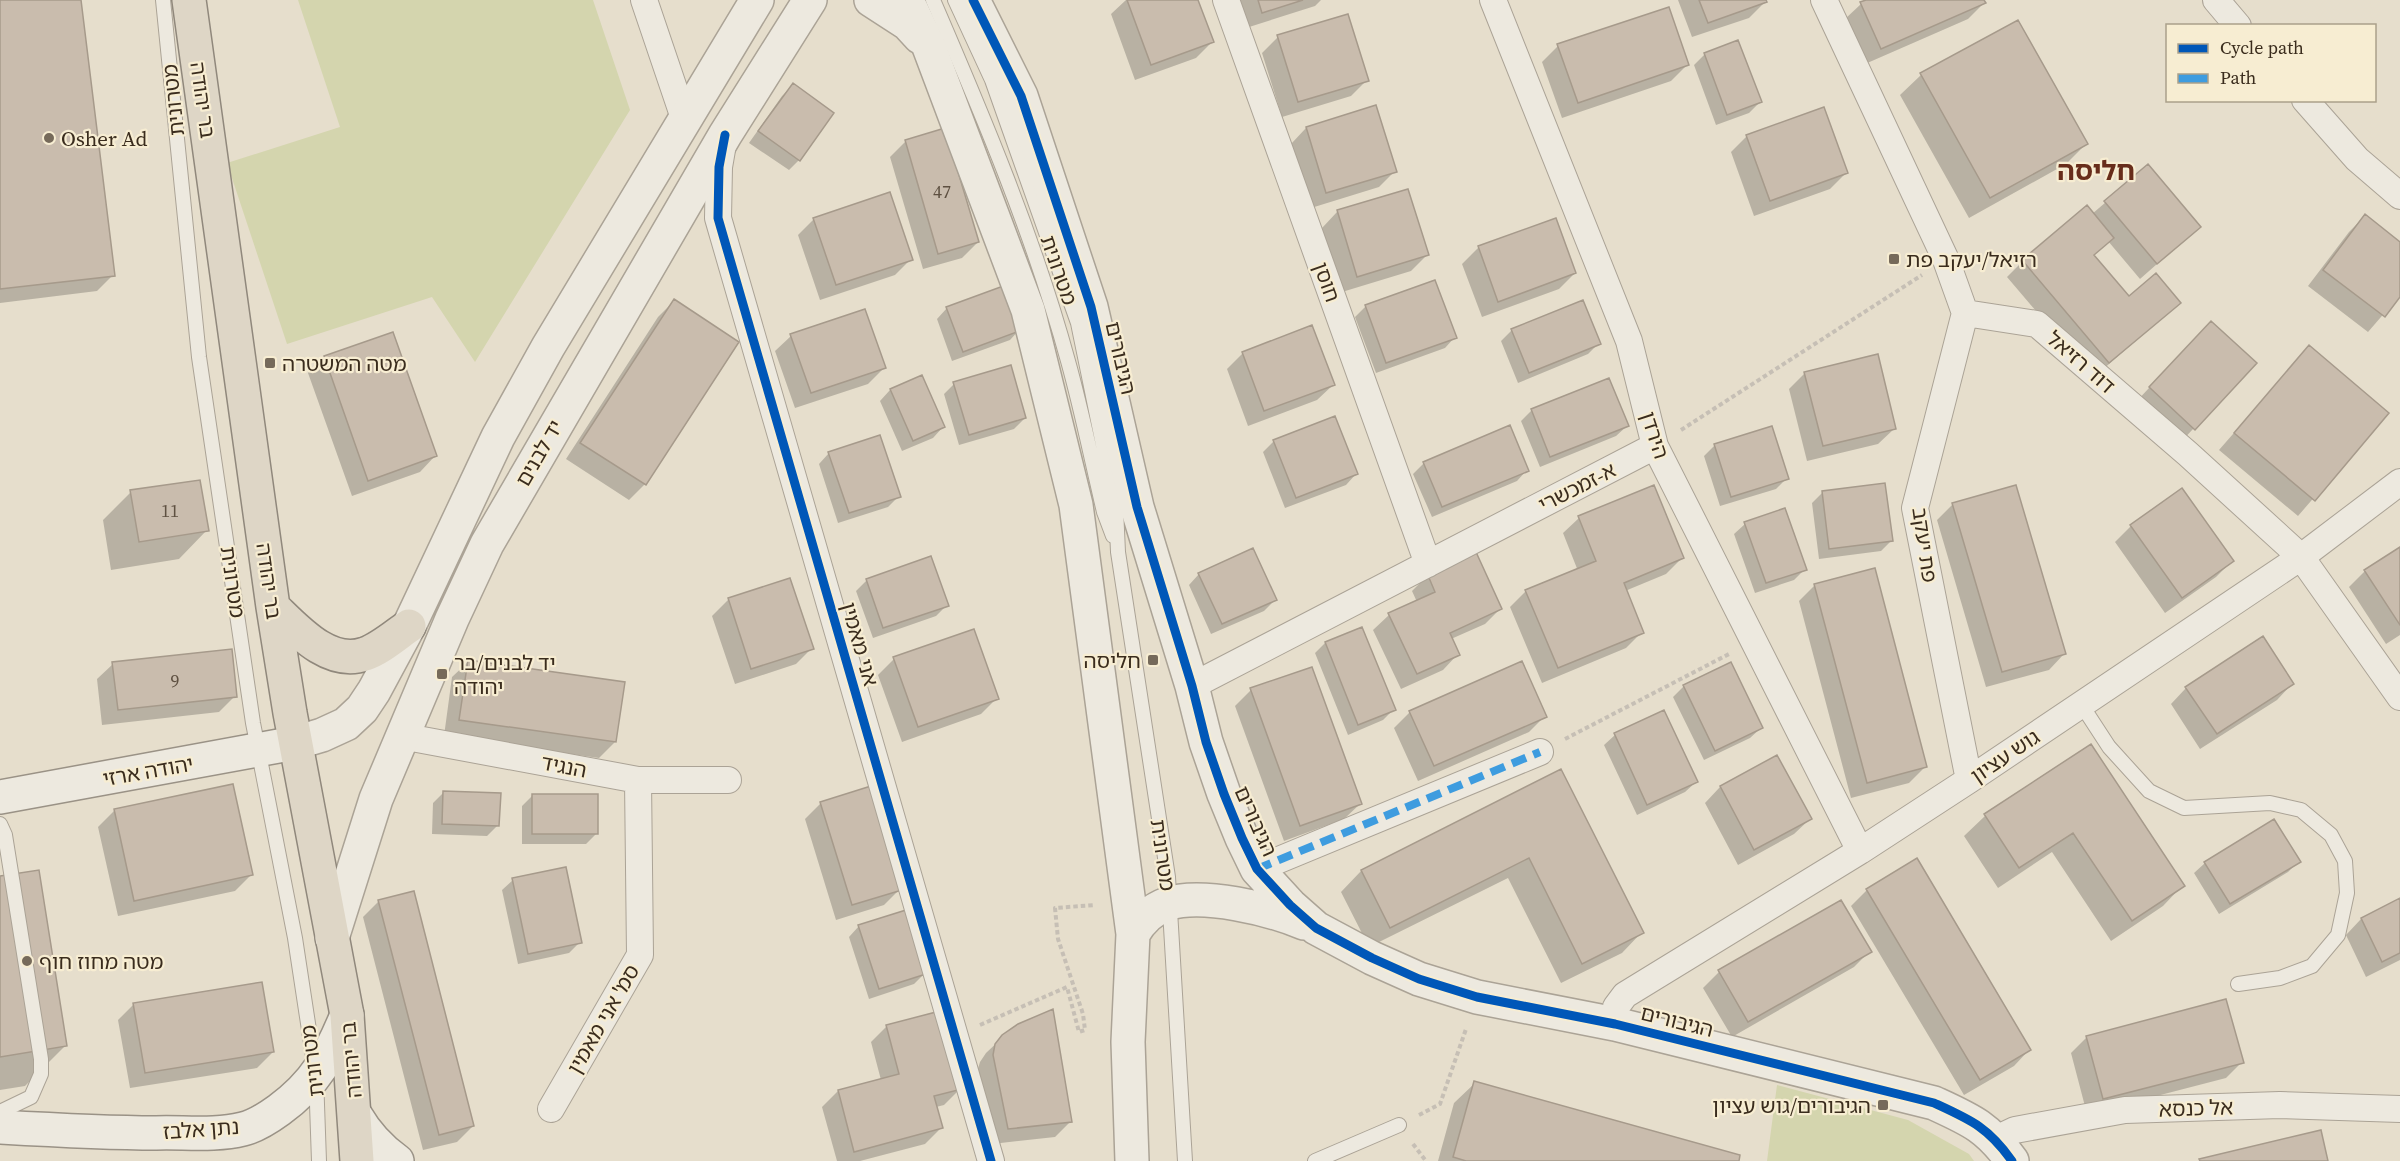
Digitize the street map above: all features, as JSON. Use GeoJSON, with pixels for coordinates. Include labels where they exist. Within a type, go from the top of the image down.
{"type":"FeatureCollection","features":[{"type":"Feature","properties":{"kind":"highway","name":"בר יהודה"},"geometry":{"type":"LineString","coordinates":[[189,0],[273,607],[295,743],[347,1015],[356,1116],[357,1161]]}},
{"type":"Feature","properties":{"kind":"highway"},"geometry":{"type":"LineString","coordinates":[[273,607],[313,642],[334,655],[347,658],[366,654],[409,626]]}},
{"type":"Feature","properties":{"kind":"street"},"geometry":{"type":"LineString","coordinates":[[644,0],[684,118]]}},
{"type":"Feature","properties":{"kind":"street","name":"יד לבנים"},"geometry":{"type":"LineString","coordinates":[[295,743],[322,735],[346,724],[362,708],[409,626],[498,436],[684,118],[757,0]]}},
{"type":"Feature","properties":{"kind":"street"},"geometry":{"type":"LineString","coordinates":[[871,0],[908,24],[929,47]]}},
{"type":"Feature","properties":{"kind":"street"},"geometry":{"type":"LineString","coordinates":[[907,0],[929,47],[1028,310],[1076,505],[1133,934],[1128,1042],[1132,1161]]}},
{"type":"Feature","properties":{"kind":"street","name":"הגיבורים"},"geometry":{"type":"LineString","coordinates":[[973,0],[1021,96],[1090,307],[1137,507],[1192,686],[1206,742],[1224,794],[1257,869],[1316,928],[1400,970],[1477,997],[1615,1024],[1934,1103],[1968,1118],[2004,1150]]}},
{"type":"Feature","properties":{"kind":"street","name":"חוסן"},"geometry":{"type":"LineString","coordinates":[[1226,0],[1428,564]]}},
{"type":"Feature","properties":{"kind":"street","name":"הירדן"},"geometry":{"type":"LineString","coordinates":[[1493,0],[1629,341],[1655,446],[1860,851]]}},
{"type":"Feature","properties":{"kind":"street"},"geometry":{"type":"LineString","coordinates":[[1824,0],[1946,260],[1965,313]]}},
{"type":"Feature","properties":{"kind":"street"},"geometry":{"type":"LineString","coordinates":[[2216,0],[2236,24]]}},
{"type":"Feature","properties":{"kind":"street","name":"יד לבנים"},"geometry":{"type":"LineString","coordinates":[[332,938],[373,810],[401,736],[487,544],[674,220],[725,135],[811,2]]}},
{"type":"Feature","properties":{"kind":"street"},"geometry":{"type":"LineString","coordinates":[[2307,102],[2357,159],[2400,196]]}},
{"type":"Feature","properties":{"kind":"street","name":"אני מאמין"},"geometry":{"type":"LineString","coordinates":[[725,135],[719,167],[718,218],[991,1161]]}},
{"type":"Feature","properties":{"kind":"street"},"geometry":{"type":"LineString","coordinates":[[674,220],[684,212],[696,207],[710,210],[718,218]]}},
{"type":"Feature","properties":{"kind":"street","name":"דוד רזיאל"},"geometry":{"type":"LineString","coordinates":[[1965,313],[2037,324],[2188,454],[2301,557],[2400,697]]}},
{"type":"Feature","properties":{"kind":"street","name":"פת יעקב"},"geometry":{"type":"LineString","coordinates":[[1965,313],[1915,508],[1969,780]]}},
{"type":"Feature","properties":{"kind":"street","name":"א-זמכשרי"},"geometry":{"type":"LineString","coordinates":[[1192,686],[1655,446]]}},
{"type":"Feature","properties":{"kind":"street","name":"גוש עציון"},"geometry":{"type":"LineString","coordinates":[[1615,1024],[1616,1007],[1625,995],[1860,851],[1969,780],[2301,557],[2400,482]]}},
{"type":"Feature","properties":{"kind":"street","name":"הנגיד"},"geometry":{"type":"LineString","coordinates":[[401,736],[638,780],[728,780]]}},
{"type":"Feature","properties":{"kind":"street","name":"יהודה ארזי"},"geometry":{"type":"LineString","coordinates":[[0,797],[295,743]]}},
{"type":"Feature","properties":{"kind":"street"},"geometry":{"type":"LineString","coordinates":[[1257,869],[1540,752]]}},
{"type":"Feature","properties":{"kind":"street","name":"סמ' אני מאמין"},"geometry":{"type":"LineString","coordinates":[[551,1109],[640,955],[638,780]]}},
{"type":"Feature","properties":{"kind":"street"},"geometry":{"type":"LineString","coordinates":[[1133,934],[1147,915],[1170,903],[1203,901],[1246,905],[1277,913],[1316,928]]}},
{"type":"Feature","properties":{"kind":"street","name":"נתן אלבז"},"geometry":{"type":"LineString","coordinates":[[0,1127],[102,1133],[213,1132],[244,1129],[266,1119],[281,1108],[316,1076],[324,1066],[347,1015]]}},
{"type":"Feature","properties":{"kind":"street","name":"אל כנסא"},"geometry":{"type":"LineString","coordinates":[[2004,1150],[2015,1130],[2125,1110],[2280,1105],[2400,1109]]}},
{"type":"Feature","properties":{"kind":"street"},"geometry":{"type":"LineString","coordinates":[[356,1116],[368,1135],[397,1161]]}},
{"type":"Feature","properties":{"kind":"lane","name":"מטרונית"},"geometry":{"type":"LineString","coordinates":[[163,0],[199,357],[258,751],[295,938],[316,1076],[319,1161]]}},
{"type":"Feature","properties":{"kind":"lane","name":"מטרונית"},"geometry":{"type":"LineString","coordinates":[[933,0],[985,121],[1051,305],[1068,361],[1104,512],[1118,552]]}},
{"type":"Feature","properties":{"kind":"lane","name":"מטרונית"},"geometry":{"type":"LineString","coordinates":[[955,0],[992,80],[1078,323],[1116,507],[1118,552],[1168,877],[1176,1042],[1185,1161]]}},
{"type":"Feature","properties":{"kind":"lane","name":"מטרונית"},"geometry":{"type":"LineString","coordinates":[[929,47],[985,121]]}},
{"type":"Feature","properties":{"kind":"lane"},"geometry":{"type":"LineString","coordinates":[[2081,704],[2109,747],[2149,791],[2184,808],[2270,803],[2301,810],[2331,835],[2341,852],[2345,861],[2347,892],[2338,934],[2312,966],[2280,978],[2238,984]]}},
{"type":"Feature","properties":{"kind":"lane"},"geometry":{"type":"LineString","coordinates":[[0,824],[7,847],[41,1059],[41,1074],[31,1097],[0,1112]]}},
{"type":"Feature","properties":{"kind":"lane"},"geometry":{"type":"LineString","coordinates":[[1315,1161],[1399,1125]]}},
{"type":"Feature","properties":{"kind":"path"},"geometry":{"type":"LineString","coordinates":[[1655,446],[1946,260]]}},
{"type":"Feature","properties":{"kind":"path"},"geometry":{"type":"LineString","coordinates":[[1540,752],[1754,642]]}},
{"type":"Feature","properties":{"kind":"path"},"geometry":{"type":"LineString","coordinates":[[955,1036],[1067,987],[1079,1032],[1085,1030],[1083,1014],[1058,939],[1055,908],[1063,908]]}},
{"type":"Feature","properties":{"kind":"path"},"geometry":{"type":"LineString","coordinates":[[1399,1125],[1440,1104],[1477,997]]}},
{"type":"Feature","properties":{"kind":"green space"},"geometry":{"type":"Polygon","coordinates":[[[298,0],[593,0],[630,110],[475,362],[432,297],[287,344],[227,163],[340,127],[298,0]]]}},
{"type":"Feature","properties":{"kind":"green space"},"geometry":{"type":"Polygon","coordinates":[[[1777,1085],[1908,1120],[1969,1154],[1974,1161],[1767,1161],[1777,1085]]]}},
{"type":"Feature","properties":{"kind":"building","name":"Osher Ad"},"geometry":{"type":"Polygon","coordinates":[[[0,0],[81,0],[115,276],[0,289],[0,0]]]}},
{"type":"Feature","properties":{"kind":"building"},"geometry":{"type":"Polygon","coordinates":[[[1127,0],[1198,0],[1214,42],[1151,65],[1127,0]]]}},
{"type":"Feature","properties":{"kind":"building"},"geometry":{"type":"Polygon","coordinates":[[[1258,0],[1303,0],[1262,13],[1258,0]]]}},
{"type":"Feature","properties":{"kind":"building"},"geometry":{"type":"Polygon","coordinates":[[[1699,0],[1766,0],[1767,2],[1708,23],[1699,0]]]}},
{"type":"Feature","properties":{"kind":"building"},"geometry":{"type":"Polygon","coordinates":[[[1866,0],[1984,0],[1986,3],[1881,49],[1860,2],[1866,0]]]}},
{"type":"Feature","properties":{"kind":"building"},"geometry":{"type":"Polygon","coordinates":[[[1669,7],[1689,65],[1578,103],[1557,44],[1669,7]]]}},
{"type":"Feature","properties":{"kind":"building"},"geometry":{"type":"Polygon","coordinates":[[[1348,14],[1369,81],[1298,102],[1277,35],[1348,14]]]}},
{"type":"Feature","properties":{"kind":"building"},"geometry":{"type":"Polygon","coordinates":[[[2018,20],[2088,144],[1990,198],[1920,73],[2018,20]]]}},
{"type":"Feature","properties":{"kind":"building"},"geometry":{"type":"Polygon","coordinates":[[[1738,40],[1762,102],[1727,115],[1704,53],[1738,40]]]}},
{"type":"Feature","properties":{"kind":"building"},"geometry":{"type":"Polygon","coordinates":[[[793,83],[834,113],[800,161],[758,131],[793,83]]]}},
{"type":"Feature","properties":{"kind":"building"},"geometry":{"type":"Polygon","coordinates":[[[1376,105],[1397,172],[1326,193],[1306,127],[1376,105]]]}},
{"type":"Feature","properties":{"kind":"building"},"geometry":{"type":"Polygon","coordinates":[[[1824,107],[1848,173],[1770,201],[1746,135],[1824,107]]]}},
{"type":"Feature","properties":{"kind":"building"},"geometry":{"type":"Polygon","coordinates":[[[945,128],[979,242],[938,254],[905,140],[945,128]]]}},
{"type":"Feature","properties":{"kind":"building"},"geometry":{"type":"Polygon","coordinates":[[[2148,164],[2201,227],[2157,264],[2104,201],[2148,164]]]}},
{"type":"Feature","properties":{"kind":"building"},"geometry":{"type":"Polygon","coordinates":[[[1408,189],[1429,255],[1357,277],[1337,210],[1408,189]]]}},
{"type":"Feature","properties":{"kind":"building"},"geometry":{"type":"Polygon","coordinates":[[[890,192],[913,260],[836,285],[813,218],[890,192]]]}},
{"type":"Feature","properties":{"kind":"building"},"geometry":{"type":"Polygon","coordinates":[[[2087,205],[2114,238],[2094,255],[2129,296],[2156,273],[2181,303],[2109,363],[2022,260],[2087,205]]]}},
{"type":"Feature","properties":{"kind":"building"},"geometry":{"type":"Polygon","coordinates":[[[2365,214],[2400,242],[2400,297],[2385,317],[2323,270],[2365,214]]]}},
{"type":"Feature","properties":{"kind":"building"},"geometry":{"type":"Polygon","coordinates":[[[1556,218],[1576,273],[1498,302],[1478,246],[1556,218]]]}},
{"type":"Feature","properties":{"kind":"building"},"geometry":{"type":"Polygon","coordinates":[[[1435,280],[1457,338],[1386,363],[1365,305],[1435,280]]]}},
{"type":"Feature","properties":{"kind":"building"},"geometry":{"type":"Polygon","coordinates":[[[1006,285],[1022,330],[963,352],[946,307],[1006,285]]]}},
{"type":"Feature","properties":{"kind":"building"},"geometry":{"type":"Polygon","coordinates":[[[674,299],[739,342],[646,485],[580,443],[674,299]]]}},
{"type":"Feature","properties":{"kind":"building"},"geometry":{"type":"Polygon","coordinates":[[[1583,300],[1601,344],[1529,373],[1511,329],[1583,300]]]}},
{"type":"Feature","properties":{"kind":"building"},"geometry":{"type":"Polygon","coordinates":[[[865,309],[886,368],[811,393],[790,334],[865,309]]]}},
{"type":"Feature","properties":{"kind":"building"},"geometry":{"type":"Polygon","coordinates":[[[2211,321],[2257,363],[2195,430],[2149,387],[2211,321]]]}},
{"type":"Feature","properties":{"kind":"building"},"geometry":{"type":"Polygon","coordinates":[[[1312,325],[1335,385],[1264,411],[1242,352],[1312,325]]]}},
{"type":"Feature","properties":{"kind":"building"},"geometry":{"type":"Polygon","coordinates":[[[393,332],[437,456],[368,481],[324,356],[393,332]]]}},
{"type":"Feature","properties":{"kind":"building"},"geometry":{"type":"Polygon","coordinates":[[[2309,345],[2389,413],[2315,501],[2234,433],[2309,345]]]}},
{"type":"Feature","properties":{"kind":"building"},"geometry":{"type":"Polygon","coordinates":[[[1878,354],[1896,429],[1823,446],[1804,372],[1878,354]]]}},
{"type":"Feature","properties":{"kind":"building"},"geometry":{"type":"Polygon","coordinates":[[[1011,365],[1026,418],[969,435],[953,382],[1011,365]]]}},
{"type":"Feature","properties":{"kind":"building"},"geometry":{"type":"Polygon","coordinates":[[[922,375],[945,427],[913,441],[890,389],[922,375]]]}},
{"type":"Feature","properties":{"kind":"building"},"geometry":{"type":"Polygon","coordinates":[[[1609,378],[1629,426],[1550,457],[1531,409],[1609,378]]]}},
{"type":"Feature","properties":{"kind":"building"},"geometry":{"type":"Polygon","coordinates":[[[1335,416],[1358,474],[1296,498],[1273,440],[1335,416]]]}},
{"type":"Feature","properties":{"kind":"building"},"geometry":{"type":"Polygon","coordinates":[[[1510,425],[1529,471],[1442,507],[1423,462],[1510,425]]]}},
{"type":"Feature","properties":{"kind":"building"},"geometry":{"type":"Polygon","coordinates":[[[1772,426],[1789,479],[1731,497],[1714,444],[1772,426]]]}},
{"type":"Feature","properties":{"kind":"building"},"geometry":{"type":"Polygon","coordinates":[[[880,435],[901,497],[849,513],[828,452],[880,435]]]}},
{"type":"Feature","properties":{"kind":"building"},"geometry":{"type":"Polygon","coordinates":[[[200,480],[209,531],[139,542],[130,490],[200,480]]]}},
{"type":"Feature","properties":{"kind":"building"},"geometry":{"type":"Polygon","coordinates":[[[1885,483],[1893,541],[1829,549],[1822,491],[1885,483]]]}},
{"type":"Feature","properties":{"kind":"building"},"geometry":{"type":"Polygon","coordinates":[[[1654,485],[1684,558],[1624,583],[1644,633],[1558,668],[1525,590],[1596,561],[1578,516],[1654,485]]]}},
{"type":"Feature","properties":{"kind":"building"},"geometry":{"type":"Polygon","coordinates":[[[2016,485],[2066,654],[2002,672],[1952,503],[2016,485]]]}},
{"type":"Feature","properties":{"kind":"building"},"geometry":{"type":"Polygon","coordinates":[[[2182,488],[2234,561],[2182,598],[2130,525],[2182,488]]]}},
{"type":"Feature","properties":{"kind":"building"},"geometry":{"type":"Polygon","coordinates":[[[1785,508],[1807,570],[1766,583],[1744,522],[1785,508]]]}},
{"type":"Feature","properties":{"kind":"building"},"geometry":{"type":"Polygon","coordinates":[[[2400,547],[2400,625],[2364,570],[2400,547]]]}},
{"type":"Feature","properties":{"kind":"building"},"geometry":{"type":"Polygon","coordinates":[[[1253,548],[1277,600],[1222,624],[1198,573],[1253,548]]]}},
{"type":"Feature","properties":{"kind":"building"},"geometry":{"type":"Polygon","coordinates":[[[1476,552],[1502,609],[1450,633],[1460,655],[1417,674],[1388,613],[1435,592],[1427,573],[1476,552]]]}},
{"type":"Feature","properties":{"kind":"building"},"geometry":{"type":"Polygon","coordinates":[[[931,556],[949,606],[883,628],[866,579],[931,556]]]}},
{"type":"Feature","properties":{"kind":"building"},"geometry":{"type":"Polygon","coordinates":[[[1875,568],[1927,767],[1867,783],[1814,584],[1875,568]]]}},
{"type":"Feature","properties":{"kind":"building"},"geometry":{"type":"Polygon","coordinates":[[[790,578],[814,649],[751,669],[728,598],[790,578]]]}},
{"type":"Feature","properties":{"kind":"building"},"geometry":{"type":"Polygon","coordinates":[[[1362,627],[1396,710],[1358,725],[1325,642],[1362,627]]]}},
{"type":"Feature","properties":{"kind":"building"},"geometry":{"type":"Polygon","coordinates":[[[974,629],[999,699],[918,727],[893,657],[974,629]]]}},
{"type":"Feature","properties":{"kind":"building"},"geometry":{"type":"Polygon","coordinates":[[[2263,636],[2294,684],[2217,734],[2185,687],[2263,636]]]}},
{"type":"Feature","properties":{"kind":"building"},"geometry":{"type":"Polygon","coordinates":[[[232,649],[237,697],[118,710],[112,662],[232,649]]]}},
{"type":"Feature","properties":{"kind":"building"},"geometry":{"type":"Polygon","coordinates":[[[468,660],[625,682],[616,742],[459,720],[468,660]]]}},
{"type":"Feature","properties":{"kind":"building"},"geometry":{"type":"Polygon","coordinates":[[[1522,661],[1547,717],[1434,766],[1409,711],[1522,661]]]}},
{"type":"Feature","properties":{"kind":"building"},"geometry":{"type":"Polygon","coordinates":[[[1731,662],[1763,728],[1715,751],[1683,685],[1731,662]]]}},
{"type":"Feature","properties":{"kind":"building"},"geometry":{"type":"Polygon","coordinates":[[[1312,667],[1362,804],[1300,826],[1250,688],[1312,667]]]}},
{"type":"Feature","properties":{"kind":"building"},"geometry":{"type":"Polygon","coordinates":[[[1664,710],[1698,782],[1647,805],[1614,733],[1664,710]]]}},
{"type":"Feature","properties":{"kind":"building"},"geometry":{"type":"Polygon","coordinates":[[[2091,744],[2185,886],[2132,921],[2073,833],[2019,868],[1984,814],[2091,744]]]}},
{"type":"Feature","properties":{"kind":"building"},"geometry":{"type":"Polygon","coordinates":[[[1777,755],[1812,819],[1754,850],[1720,786],[1777,755]]]}},
{"type":"Feature","properties":{"kind":"building"},"geometry":{"type":"Polygon","coordinates":[[[1561,769],[1644,933],[1582,964],[1529,858],[1390,928],[1361,870],[1561,769]]]}},
{"type":"Feature","properties":{"kind":"building"},"geometry":{"type":"Polygon","coordinates":[[[233,784],[253,875],[134,901],[114,809],[233,784]]]}},
{"type":"Feature","properties":{"kind":"building"},"geometry":{"type":"Polygon","coordinates":[[[871,786],[902,890],[852,905],[820,802],[871,786]]]}},
{"type":"Feature","properties":{"kind":"building"},"geometry":{"type":"Polygon","coordinates":[[[443,791],[501,793],[499,826],[442,824],[443,791]]]}},
{"type":"Feature","properties":{"kind":"building"},"geometry":{"type":"Polygon","coordinates":[[[532,794],[598,794],[598,834],[532,834],[532,794]]]}},
{"type":"Feature","properties":{"kind":"building"},"geometry":{"type":"Polygon","coordinates":[[[2274,819],[2301,862],[2230,904],[2204,862],[2274,819]]]}},
{"type":"Feature","properties":{"kind":"building"},"geometry":{"type":"Polygon","coordinates":[[[1917,858],[2031,1050],[1980,1080],[1866,889],[1917,858]]]}},
{"type":"Feature","properties":{"kind":"building"},"geometry":{"type":"Polygon","coordinates":[[[566,867],[582,943],[528,954],[512,878],[566,867]]]}},
{"type":"Feature","properties":{"kind":"building","name":"מטה מחוז חוף"},"geometry":{"type":"Polygon","coordinates":[[[39,870],[67,1046],[0,1057],[0,876],[39,870]]]}},
{"type":"Feature","properties":{"kind":"building"},"geometry":{"type":"Polygon","coordinates":[[[414,891],[474,1126],[439,1135],[378,900],[414,891]]]}},
{"type":"Feature","properties":{"kind":"building"},"geometry":{"type":"Polygon","coordinates":[[[2400,898],[2400,953],[2382,962],[2361,918],[2400,898]]]}},
{"type":"Feature","properties":{"kind":"building"},"geometry":{"type":"Polygon","coordinates":[[[1841,900],[1872,952],[1748,1022],[1718,970],[1841,900]]]}},
{"type":"Feature","properties":{"kind":"building"},"geometry":{"type":"Polygon","coordinates":[[[906,910],[926,974],[879,989],[858,925],[906,910]]]}},
{"type":"Feature","properties":{"kind":"building"},"geometry":{"type":"Polygon","coordinates":[[[262,982],[274,1052],[145,1073],[133,1003],[262,982]]]}},
{"type":"Feature","properties":{"kind":"building"},"geometry":{"type":"Polygon","coordinates":[[[2226,999],[2244,1063],[2103,1099],[2086,1036],[2226,999]]]}},
{"type":"Feature","properties":{"kind":"building"},"geometry":{"type":"Polygon","coordinates":[[[1053,1009],[1072,1122],[1008,1129],[993,1055],[995,1044],[1002,1035],[1018,1024],[1053,1009]]]}},
{"type":"Feature","properties":{"kind":"building"},"geometry":{"type":"Polygon","coordinates":[[[940,1011],[962,1089],[934,1096],[943,1128],[854,1152],[838,1090],[899,1074],[886,1025],[940,1011]]]}},
{"type":"Feature","properties":{"kind":"building"},"geometry":{"type":"Polygon","coordinates":[[[1474,1081],[1740,1155],[1739,1161],[1466,1161],[1453,1157],[1474,1081]]]}},
{"type":"Feature","properties":{"kind":"building"},"geometry":{"type":"Polygon","coordinates":[[[2321,1130],[2328,1161],[2200,1161],[2199,1159],[2321,1130]]]}},
{"type":"Feature","properties":{"kind":"marked path"},"geometry":{"type":"LineString","coordinates":[[1257,869],[1540,752]]}},
{"type":"Feature","properties":{"kind":"cycle path"},"geometry":{"type":"LineString","coordinates":[[973,0],[1021,96],[1091,307],[1137,507],[1192,686],[1206,742],[1224,794],[1257,869],[1290,905],[1316,928],[1372,958],[1419,979],[1477,997],[1615,1024],[1934,1103],[1958,1114],[1987,1132],[2012,1161]]}},
{"type":"Feature","properties":{"kind":"cycle path"},"geometry":{"type":"LineString","coordinates":[[725,135],[719,167],[718,218],[991,1161]]}},
{"type":"Feature","properties":{"kind":"place","name":"Osher Ad"},"geometry":{"type":"Point","coordinates":[49,138]}},
{"type":"Feature","properties":{"kind":"place","name":"רזיאל/יעקב פת"},"geometry":{"type":"Point","coordinates":[1894,259]}},
{"type":"Feature","properties":{"kind":"place","name":"מטה המשטרה"},"geometry":{"type":"Point","coordinates":[270,363]}},
{"type":"Feature","properties":{"kind":"place","name":"חליסה"},"geometry":{"type":"Point","coordinates":[1153,660]}},
{"type":"Feature","properties":{"kind":"place","name":"יד לבנים/בר יהודה"},"geometry":{"type":"Point","coordinates":[442,674]}},
{"type":"Feature","properties":{"kind":"place","name":"מטה מחוז חוף"},"geometry":{"type":"Point","coordinates":[27,961]}},
{"type":"Feature","properties":{"kind":"place","name":"הגיבורים/גוש עציון"},"geometry":{"type":"Point","coordinates":[1883,1105]}},
{"type":"Feature","properties":{"kind":"district","name":"חליסה"},"geometry":{"type":"Point","coordinates":[2096,170]}}]}
